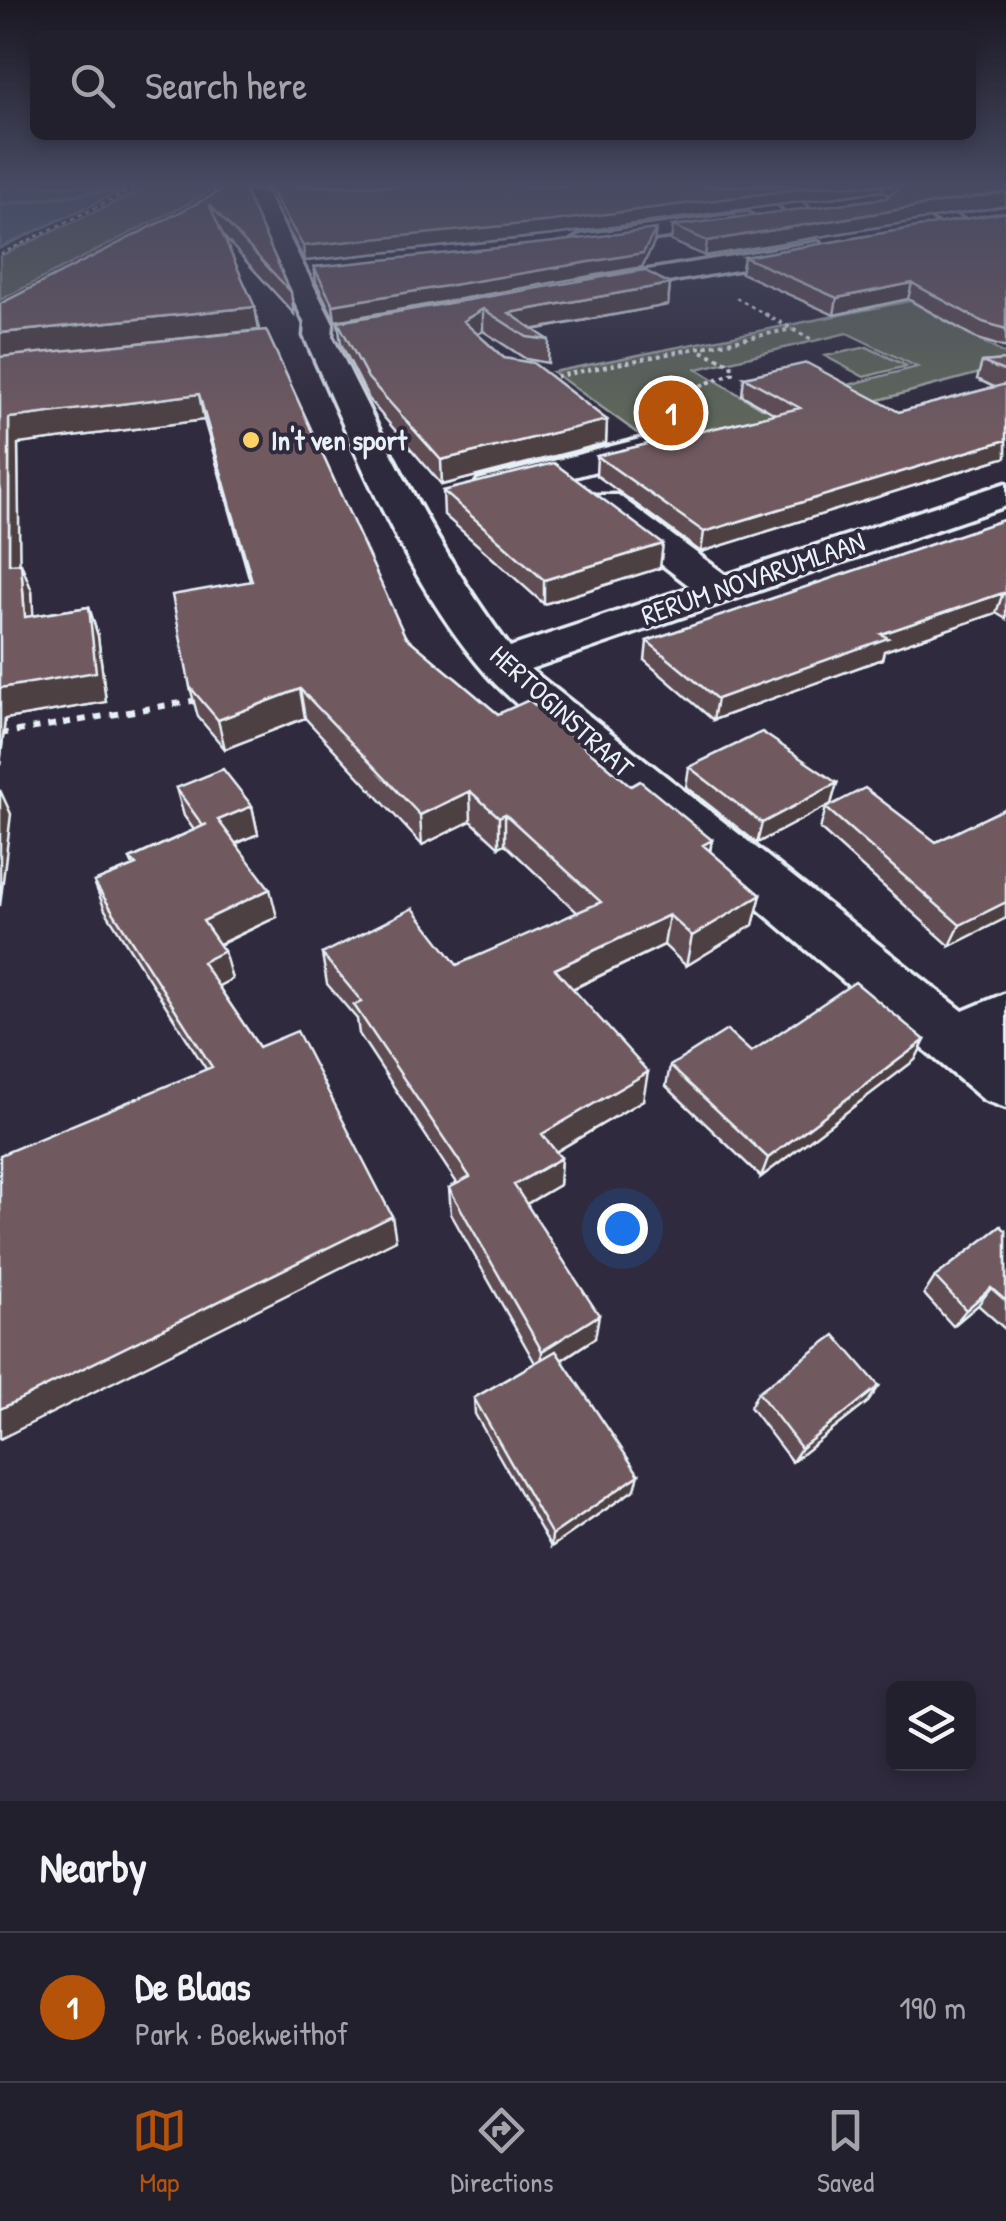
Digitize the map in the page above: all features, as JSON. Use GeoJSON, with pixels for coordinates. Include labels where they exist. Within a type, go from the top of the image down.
{"type":"FeatureCollection","features":[{"type":"Feature","properties":{"kind":"street","name":"HERTOGINSTRAAT"},"geometry":{"type":"LineString","coordinates":[[303,270],[319,324],[312,336],[437,502],[446,584],[501,664],[560,718],[983,1029],[1006,1082]]}},
{"type":"Feature","properties":{"kind":"street"},"geometry":{"type":"LineString","coordinates":[[553,294],[692,270]]}},
{"type":"Feature","properties":{"kind":"street"},"geometry":{"type":"LineString","coordinates":[[548,378],[640,449]]}},
{"type":"Feature","properties":{"kind":"street"},"geometry":{"type":"LineString","coordinates":[[437,502],[640,449]]}},
{"type":"Feature","properties":{"kind":"street"},"geometry":{"type":"LineString","coordinates":[[558,471],[719,588]]}},
{"type":"Feature","properties":{"kind":"street","name":"RERUM NOVARUMLAAN"},"geometry":{"type":"LineString","coordinates":[[501,664],[1006,494]]}},
{"type":"Feature","properties":{"kind":"path"},"geometry":{"type":"LineString","coordinates":[[686,271],[814,340]]}},
{"type":"Feature","properties":{"kind":"path"},"geometry":{"type":"LineString","coordinates":[[548,378],[792,329]]}},
{"type":"Feature","properties":{"kind":"path"},"geometry":{"type":"LineString","coordinates":[[640,449],[652,445],[656,416],[665,402],[733,373],[730,364],[696,348]]}},
{"type":"Feature","properties":{"kind":"path"},"geometry":{"type":"LineString","coordinates":[[0,734],[206,698]]}},
{"type":"Feature","properties":{"kind":"green space"},"geometry":{"type":"Polygon","coordinates":[[[0,270],[58,270],[0,300],[0,270]]]}},
{"type":"Feature","properties":{"kind":"green space"},"geometry":{"type":"Polygon","coordinates":[[[910,301],[1006,355],[1006,366],[669,456],[553,372],[910,301]],[[847,333],[697,369],[761,408],[917,367],[847,333]]]}},
{"type":"Feature","properties":{"kind":"green space"},"geometry":{"type":"Polygon","coordinates":[[[867,347],[907,366],[864,377],[825,356],[867,347]]]}},
{"type":"Feature","properties":{"kind":"building"},"geometry":{"type":"Polygon","coordinates":[[[66,270],[238,270],[255,307],[0,333],[0,304],[66,270]]]}},
{"type":"Feature","properties":{"kind":"building"},"geometry":{"type":"Polygon","coordinates":[[[271,270],[281,270],[291,292],[271,270]]]}},
{"type":"Feature","properties":{"kind":"building"},"geometry":{"type":"Polygon","coordinates":[[[316,270],[541,270],[333,305],[316,270]]]}},
{"type":"Feature","properties":{"kind":"building"},"geometry":{"type":"Polygon","coordinates":[[[644,270],[670,284],[509,313],[549,340],[527,337],[483,309],[463,321],[504,358],[533,363],[607,420],[441,460],[368,378],[338,322],[644,270]]]}},
{"type":"Feature","properties":{"kind":"building"},"geometry":{"type":"Polygon","coordinates":[[[774,270],[1006,270],[1006,329],[983,322],[912,283],[837,298],[774,270]]]}},
{"type":"Feature","properties":{"kind":"building"},"geometry":{"type":"Polygon","coordinates":[[[266,330],[405,636],[498,714],[529,700],[631,786],[640,781],[712,840],[703,845],[761,895],[692,936],[669,915],[555,969],[648,1072],[542,1134],[561,1158],[514,1185],[599,1315],[542,1351],[449,1188],[470,1177],[354,1005],[362,1002],[322,954],[413,908],[457,965],[601,902],[505,814],[499,817],[470,791],[420,815],[300,689],[218,720],[190,687],[172,595],[252,581],[199,394],[9,418],[9,564],[21,563],[25,617],[89,607],[96,672],[0,688],[0,357],[266,330]]]}},
{"type":"Feature","properties":{"kind":"building"},"geometry":{"type":"Polygon","coordinates":[[[1006,360],[1006,372],[982,362],[1006,360]]]}},
{"type":"Feature","properties":{"kind":"building"},"geometry":{"type":"Polygon","coordinates":[[[807,363],[899,412],[1006,384],[1006,440],[704,532],[597,456],[800,408],[744,377],[807,363]]]}},
{"type":"Feature","properties":{"kind":"building"},"geometry":{"type":"Polygon","coordinates":[[[554,463],[663,544],[544,580],[443,491],[554,463]]]}},
{"type":"Feature","properties":{"kind":"building"},"geometry":{"type":"Polygon","coordinates":[[[1006,519],[1006,595],[881,634],[888,638],[717,699],[647,641],[1006,519]]]}},
{"type":"Feature","properties":{"kind":"building"},"geometry":{"type":"Polygon","coordinates":[[[762,732],[837,783],[762,823],[689,767],[762,732]]]}},
{"type":"Feature","properties":{"kind":"building"},"geometry":{"type":"Polygon","coordinates":[[[223,769],[252,806],[218,820],[270,889],[203,921],[224,951],[202,962],[259,1047],[297,1031],[392,1216],[0,1409],[0,1155],[212,1067],[94,882],[136,865],[130,859],[203,826],[176,788],[223,769]]]}},
{"type":"Feature","properties":{"kind":"building"},"geometry":{"type":"Polygon","coordinates":[[[865,788],[936,842],[1006,808],[1006,902],[960,925],[826,808],[865,788]]]}},
{"type":"Feature","properties":{"kind":"building"},"geometry":{"type":"Polygon","coordinates":[[[855,982],[925,1040],[768,1158],[670,1066],[727,1030],[751,1052],[855,982]]]}},
{"type":"Feature","properties":{"kind":"building"},"geometry":{"type":"Polygon","coordinates":[[[1001,1226],[1006,1231],[1006,1301],[991,1288],[966,1310],[935,1277],[1001,1226]]]}},
{"type":"Feature","properties":{"kind":"building"},"geometry":{"type":"Polygon","coordinates":[[[835,1335],[879,1386],[801,1448],[758,1392],[835,1335]]]}},
{"type":"Feature","properties":{"kind":"building"},"geometry":{"type":"Polygon","coordinates":[[[556,1351],[639,1475],[552,1535],[474,1398],[556,1351]]]}},
{"type":"Feature","properties":{"kind":"place","name":"De Blaas"},"geometry":{"type":"Point","coordinates":[671,413]}},
{"type":"Feature","properties":{"kind":"place","name":"In't ven sport"},"geometry":{"type":"Point","coordinates":[251,440]}}]}
